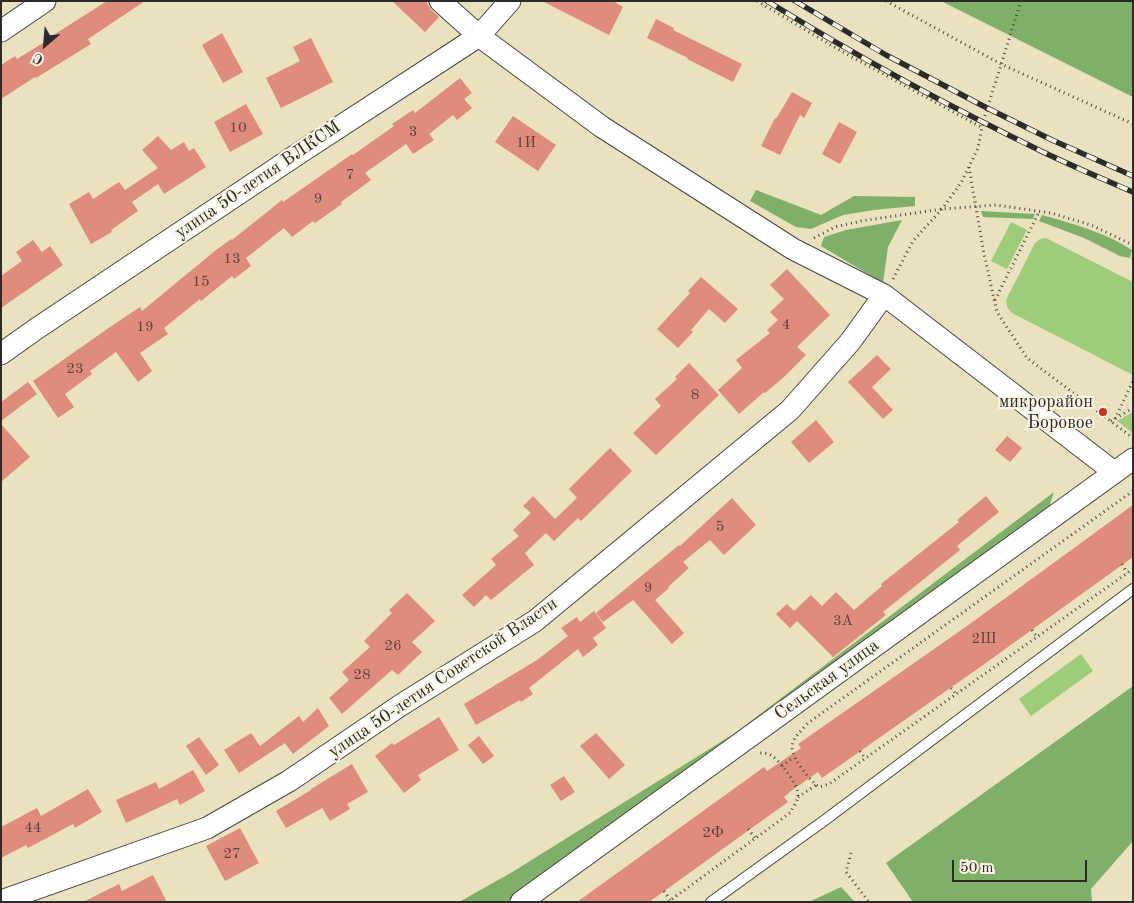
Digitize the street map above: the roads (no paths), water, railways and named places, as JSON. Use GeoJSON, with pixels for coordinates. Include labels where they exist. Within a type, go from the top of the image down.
{"type":"FeatureCollection","features":[{"type":"Feature","properties":{"kind":"street"},"geometry":{"type":"LineString","coordinates":[[1,32],[45,1]]}},
{"type":"Feature","properties":{"kind":"street"},"geometry":{"type":"LineString","coordinates":[[440,1],[479,36],[602,127],[793,249],[884,295],[1114,472]]}},
{"type":"Feature","properties":{"kind":"street","name":"улица 50-летия ВЛКСМ"},"geometry":{"type":"LineString","coordinates":[[1,354],[301,152],[479,36],[510,1]]}},
{"type":"Feature","properties":{"kind":"street","name":"улица 50-летия Советской Власти"},"geometry":{"type":"LineString","coordinates":[[1,901],[207,828],[290,781],[401,705],[535,621],[790,410],[850,342],[884,295]]}},
{"type":"Feature","properties":{"kind":"street","name":"Сельская улица"},"geometry":{"type":"LineString","coordinates":[[521,902],[1133,459]]}},
{"type":"Feature","properties":{"kind":"lane"},"geometry":{"type":"LineString","coordinates":[[711,902],[825,820],[1133,589]]}},
{"type":"Feature","properties":{"kind":"railway"},"geometry":{"type":"LineString","coordinates":[[767,1],[868,61],[972,117],[1054,157],[1133,192]]}},
{"type":"Feature","properties":{"kind":"railway"},"geometry":{"type":"LineString","coordinates":[[795,1],[886,55],[987,108],[1052,140],[1133,176]]}},
{"type":"Feature","properties":{"kind":"place","name":"микрорайон Боровое"},"geometry":{"type":"Point","coordinates":[1103,412]}}]}
